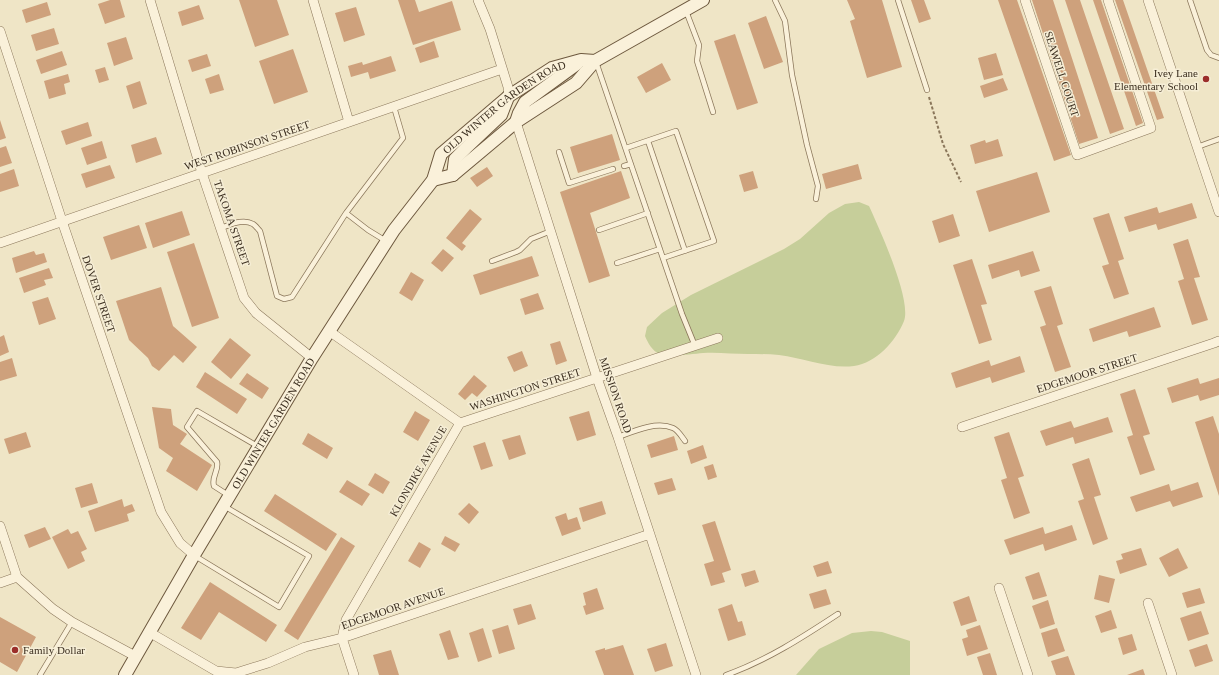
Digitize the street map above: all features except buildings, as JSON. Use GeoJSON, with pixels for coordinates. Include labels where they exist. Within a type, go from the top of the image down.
{"type":"FeatureCollection","features":[{"type":"Feature","properties":{"kind":"main road","name":"OLD WINTER GARDEN ROAD"},"geometry":{"type":"LineString","coordinates":[[433,180],[453,175],[516,122],[576,83],[595,62],[703,0]]}},
{"type":"Feature","properties":{"kind":"main road","name":"OLD WINTER GARDEN ROAD"},"geometry":{"type":"LineString","coordinates":[[126,675],[135,656],[194,555],[312,358],[386,241],[433,180],[441,154],[508,96],[552,68],[582,60],[595,62]]}},
{"type":"Feature","properties":{"kind":"main road"},"geometry":{"type":"LineString","coordinates":[[516,122],[525,102],[582,60]]}},
{"type":"Feature","properties":{"kind":"main road"},"geometry":{"type":"LineString","coordinates":[[453,175],[455,159],[501,115],[508,96]]}},
{"type":"Feature","properties":{"kind":"street","name":"TAKOMA STREET"},"geometry":{"type":"LineString","coordinates":[[150,0],[202,173],[244,298],[256,312],[312,358]]}},
{"type":"Feature","properties":{"kind":"street"},"geometry":{"type":"LineString","coordinates":[[313,0],[349,122]]}},
{"type":"Feature","properties":{"kind":"street"},"geometry":{"type":"LineString","coordinates":[[478,0],[490,29],[508,87],[508,96]]}},
{"type":"Feature","properties":{"kind":"street","name":"SEAWELL COURT"},"geometry":{"type":"LineString","coordinates":[[1025,0],[1077,155],[1151,128],[1108,0]]}},
{"type":"Feature","properties":{"kind":"street"},"geometry":{"type":"LineString","coordinates":[[1148,0],[1219,212]]}},
{"type":"Feature","properties":{"kind":"street","name":"DOVER STREET"},"geometry":{"type":"LineString","coordinates":[[0,31],[62,221],[161,512],[180,543],[194,555]]}},
{"type":"Feature","properties":{"kind":"street","name":"WEST ROBINSON STREET"},"geometry":{"type":"LineString","coordinates":[[0,242],[502,69]]}},
{"type":"Feature","properties":{"kind":"street","name":"MISSION ROAD"},"geometry":{"type":"LineString","coordinates":[[516,122],[597,378],[618,437],[696,675]]}},
{"type":"Feature","properties":{"kind":"street","name":"KLONDIKE AVENUE"},"geometry":{"type":"LineString","coordinates":[[329,331],[460,423],[346,620],[342,638]]}},
{"type":"Feature","properties":{"kind":"street","name":"WASHINGTON STREET"},"geometry":{"type":"LineString","coordinates":[[460,423],[718,338]]}},
{"type":"Feature","properties":{"kind":"street","name":"EDGEMOOR STREET"},"geometry":{"type":"LineString","coordinates":[[962,427],[1214,343],[1219,340]]}},
{"type":"Feature","properties":{"kind":"street"},"geometry":{"type":"LineString","coordinates":[[0,526],[16,577],[72,622],[135,656]]}},
{"type":"Feature","properties":{"kind":"street","name":"EDGEMOOR AVENUE"},"geometry":{"type":"LineString","coordinates":[[149,632],[216,670],[236,673],[268,663],[305,647],[342,638],[650,534]]}},
{"type":"Feature","properties":{"kind":"street"},"geometry":{"type":"LineString","coordinates":[[0,583],[16,577]]}},
{"type":"Feature","properties":{"kind":"street"},"geometry":{"type":"LineString","coordinates":[[999,588],[1028,675]]}},
{"type":"Feature","properties":{"kind":"street"},"geometry":{"type":"LineString","coordinates":[[1148,602],[1172,675]]}},
{"type":"Feature","properties":{"kind":"street"},"geometry":{"type":"LineString","coordinates":[[342,638],[354,675]]}},
{"type":"Feature","properties":{"kind":"lane"},"geometry":{"type":"LineString","coordinates":[[775,0],[785,21],[792,74],[807,145],[818,186],[816,199]]}},
{"type":"Feature","properties":{"kind":"lane"},"geometry":{"type":"LineString","coordinates":[[898,0],[927,90]]}},
{"type":"Feature","properties":{"kind":"lane"},"geometry":{"type":"LineString","coordinates":[[1190,0],[1207,50],[1211,55],[1219,58]]}},
{"type":"Feature","properties":{"kind":"lane"},"geometry":{"type":"LineString","coordinates":[[686,10],[699,45],[697,61],[713,112]]}},
{"type":"Feature","properties":{"kind":"lane"},"geometry":{"type":"LineString","coordinates":[[595,62],[626,148],[682,314],[695,346]]}},
{"type":"Feature","properties":{"kind":"lane"},"geometry":{"type":"LineString","coordinates":[[221,228],[236,223],[245,222],[253,224],[260,231],[277,296],[284,299],[292,297],[346,213],[403,138],[394,107]]}},
{"type":"Feature","properties":{"kind":"lane"},"geometry":{"type":"LineString","coordinates":[[626,148],[676,131],[714,241],[663,258]]}},
{"type":"Feature","properties":{"kind":"lane"},"geometry":{"type":"LineString","coordinates":[[1197,147],[1219,139]]}},
{"type":"Feature","properties":{"kind":"lane"},"geometry":{"type":"LineString","coordinates":[[648,141],[685,251]]}},
{"type":"Feature","properties":{"kind":"lane"},"geometry":{"type":"LineString","coordinates":[[559,152],[569,183],[613,169]]}},
{"type":"Feature","properties":{"kind":"lane"},"geometry":{"type":"LineString","coordinates":[[624,166],[631,164]]}},
{"type":"Feature","properties":{"kind":"lane"},"geometry":{"type":"LineString","coordinates":[[346,213],[368,230],[386,241]]}},
{"type":"Feature","properties":{"kind":"lane"},"geometry":{"type":"LineString","coordinates":[[599,230],[648,213]]}},
{"type":"Feature","properties":{"kind":"lane"},"geometry":{"type":"LineString","coordinates":[[492,261],[520,250],[530,240],[550,231]]}},
{"type":"Feature","properties":{"kind":"lane"},"geometry":{"type":"LineString","coordinates":[[617,263],[660,249]]}},
{"type":"Feature","properties":{"kind":"lane"},"geometry":{"type":"LineString","coordinates":[[194,555],[279,607],[283,601],[309,556],[226,501],[214,486],[212,480],[218,466],[218,462],[187,427],[197,410],[259,447]]}},
{"type":"Feature","properties":{"kind":"lane"},"geometry":{"type":"LineString","coordinates":[[618,437],[643,428],[658,426],[673,428],[680,433],[685,441]]}},
{"type":"Feature","properties":{"kind":"lane"},"geometry":{"type":"LineString","coordinates":[[726,675],[769,656],[801,638],[838,614]]}},
{"type":"Feature","properties":{"kind":"lane"},"geometry":{"type":"LineString","coordinates":[[40,675],[72,622]]}},
{"type":"Feature","properties":{"kind":"path"},"geometry":{"type":"LineString","coordinates":[[927,90],[943,144],[961,182]]}},
{"type":"Feature","properties":{"kind":"green space"},"geometry":{"type":"Polygon","coordinates":[[[859,202],[869,206],[880,230],[899,281],[905,311],[904,321],[896,336],[884,350],[870,361],[854,366],[844,367],[825,365],[788,356],[775,355],[703,353],[664,355],[657,353],[647,341],[645,336],[647,327],[662,313],[691,295],[784,249],[800,239],[829,213],[845,204],[859,202]]]}},
{"type":"Feature","properties":{"kind":"green space"},"geometry":{"type":"Polygon","coordinates":[[[871,631],[882,632],[910,641],[910,675],[796,675],[819,649],[852,633],[871,631]]]}},
{"type":"Feature","properties":{"kind":"place","name":"Ivey Lane Elementary School"},"geometry":{"type":"Point","coordinates":[1206,79]}},
{"type":"Feature","properties":{"kind":"place","name":"Family Dollar"},"geometry":{"type":"Point","coordinates":[15,650]}}]}
